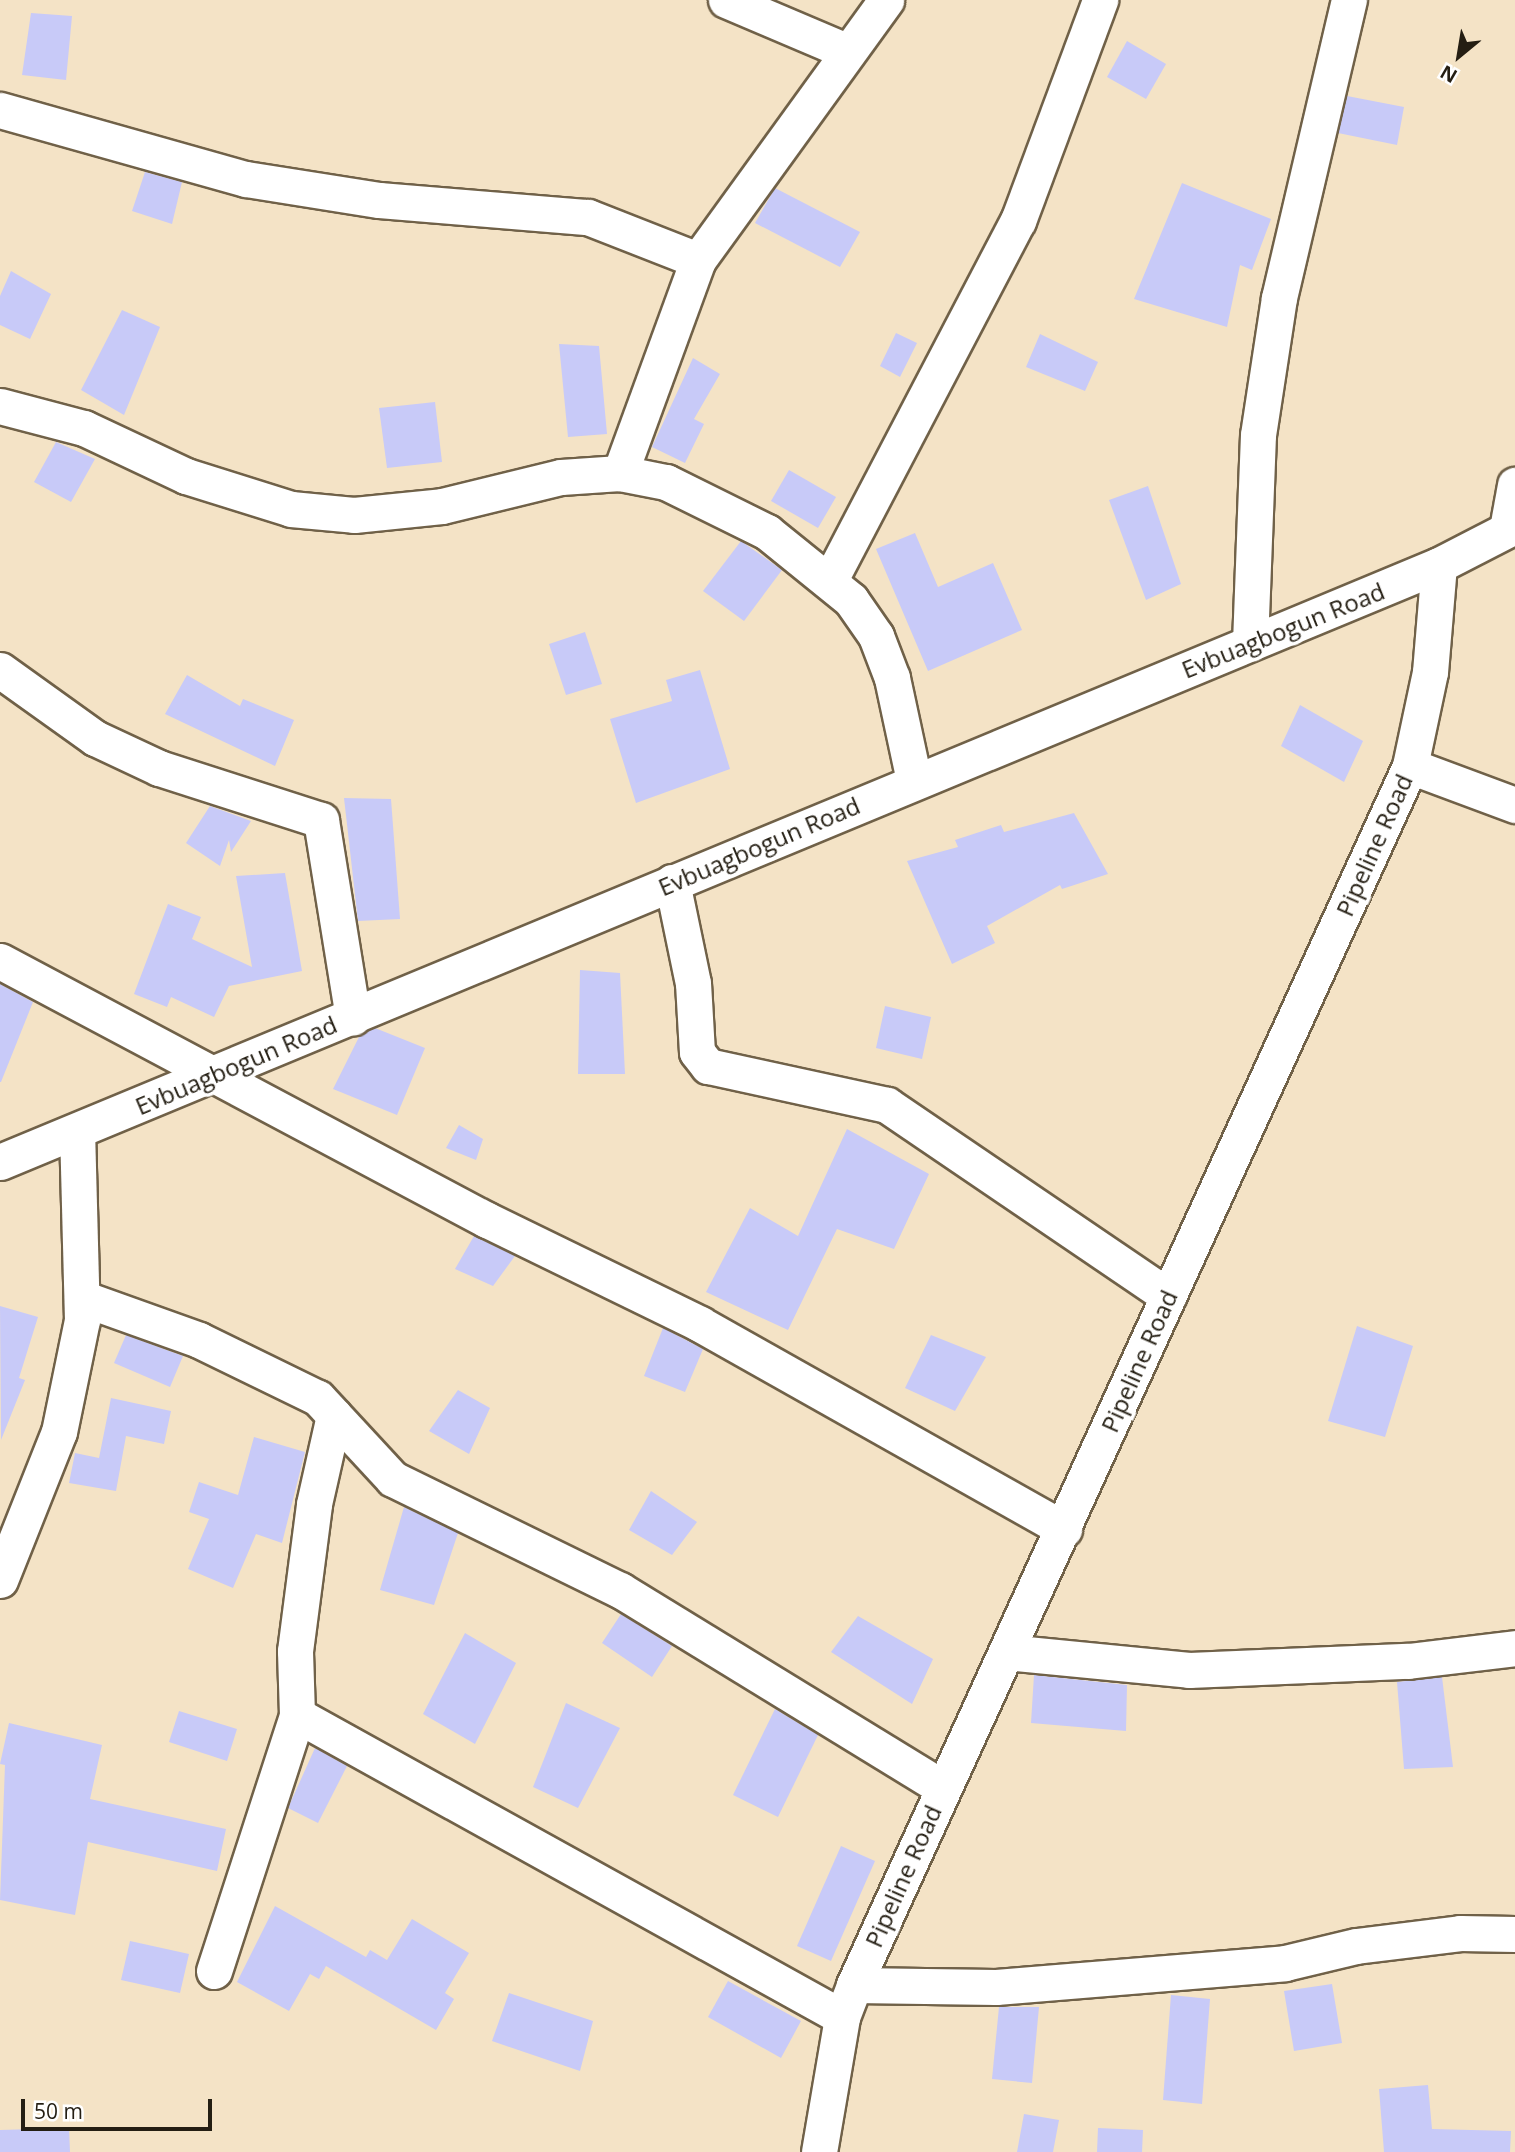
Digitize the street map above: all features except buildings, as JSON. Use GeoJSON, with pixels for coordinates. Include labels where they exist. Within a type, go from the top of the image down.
{"type":"FeatureCollection","features":[{"type":"Feature","properties":{"kind":"street"},"geometry":{"type":"LineString","coordinates":[[726,0],[844,50]]}},
{"type":"Feature","properties":{"kind":"street"},"geometry":{"type":"LineString","coordinates":[[620,473],[698,260],[844,50],[886,0]]}},
{"type":"Feature","properties":{"kind":"street"},"geometry":{"type":"LineString","coordinates":[[831,578],[1018,220],[1101,0]]}},
{"type":"Feature","properties":{"kind":"street"},"geometry":{"type":"LineString","coordinates":[[1251,643],[1258,435],[1279,298],[1349,0]]}},
{"type":"Feature","properties":{"kind":"street"},"geometry":{"type":"LineString","coordinates":[[0,110],[246,179],[379,200],[588,218],[698,260]]}},
{"type":"Feature","properties":{"kind":"street"},"geometry":{"type":"LineString","coordinates":[[0,406],[84,428],[186,477],[291,509],[354,515],[442,506],[561,477],[620,473],[666,482],[767,532],[831,578],[876,636],[892,678],[914,781]]}},
{"type":"Feature","properties":{"kind":"street"},"geometry":{"type":"LineString","coordinates":[[1511,528],[1515,485]]}},
{"type":"Feature","properties":{"kind":"street","name":"Evbuagbogun Road"},"geometry":{"type":"LineString","coordinates":[[0,1162],[1439,565],[1511,528]]}},
{"type":"Feature","properties":{"kind":"street","name":"Pipeline Road"},"geometry":{"type":"LineString","coordinates":[[819,2152],[848,2001],[1410,766],[1430,672],[1439,565]]}},
{"type":"Feature","properties":{"kind":"street"},"geometry":{"type":"LineString","coordinates":[[0,670],[95,738],[159,768],[321,820],[353,1017]]}},
{"type":"Feature","properties":{"kind":"street"},"geometry":{"type":"LineString","coordinates":[[1410,766],[1515,805]]}},
{"type":"Feature","properties":{"kind":"street"},"geometry":{"type":"LineString","coordinates":[[672,882],[693,983],[697,1052],[708,1066],[887,1104],[1168,1296]]}},
{"type":"Feature","properties":{"kind":"street"},"geometry":{"type":"LineString","coordinates":[[0,961],[213,1075],[700,1324],[1064,1529]]}},
{"type":"Feature","properties":{"kind":"street"},"geometry":{"type":"LineString","coordinates":[[0,1580],[59,1432],[82,1298],[77,1131]]}},
{"type":"Feature","properties":{"kind":"street"},"geometry":{"type":"LineString","coordinates":[[82,1298],[211,1346],[309,1393],[334,1415],[373,1464],[620,1590],[943,1788]]}},
{"type":"Feature","properties":{"kind":"street"},"geometry":{"type":"LineString","coordinates":[[214,1972],[297,1715],[295,1651],[320,1478],[334,1415]]}},
{"type":"Feature","properties":{"kind":"street"},"geometry":{"type":"LineString","coordinates":[[320,1478],[373,1464]]}},
{"type":"Feature","properties":{"kind":"street"},"geometry":{"type":"LineString","coordinates":[[1006,1652],[1189,1670],[1408,1661],[1515,1648]]}},
{"type":"Feature","properties":{"kind":"street"},"geometry":{"type":"LineString","coordinates":[[297,1715],[848,2001],[1285,1962],[1356,1945],[1460,1933],[1515,1934]]}}]}
